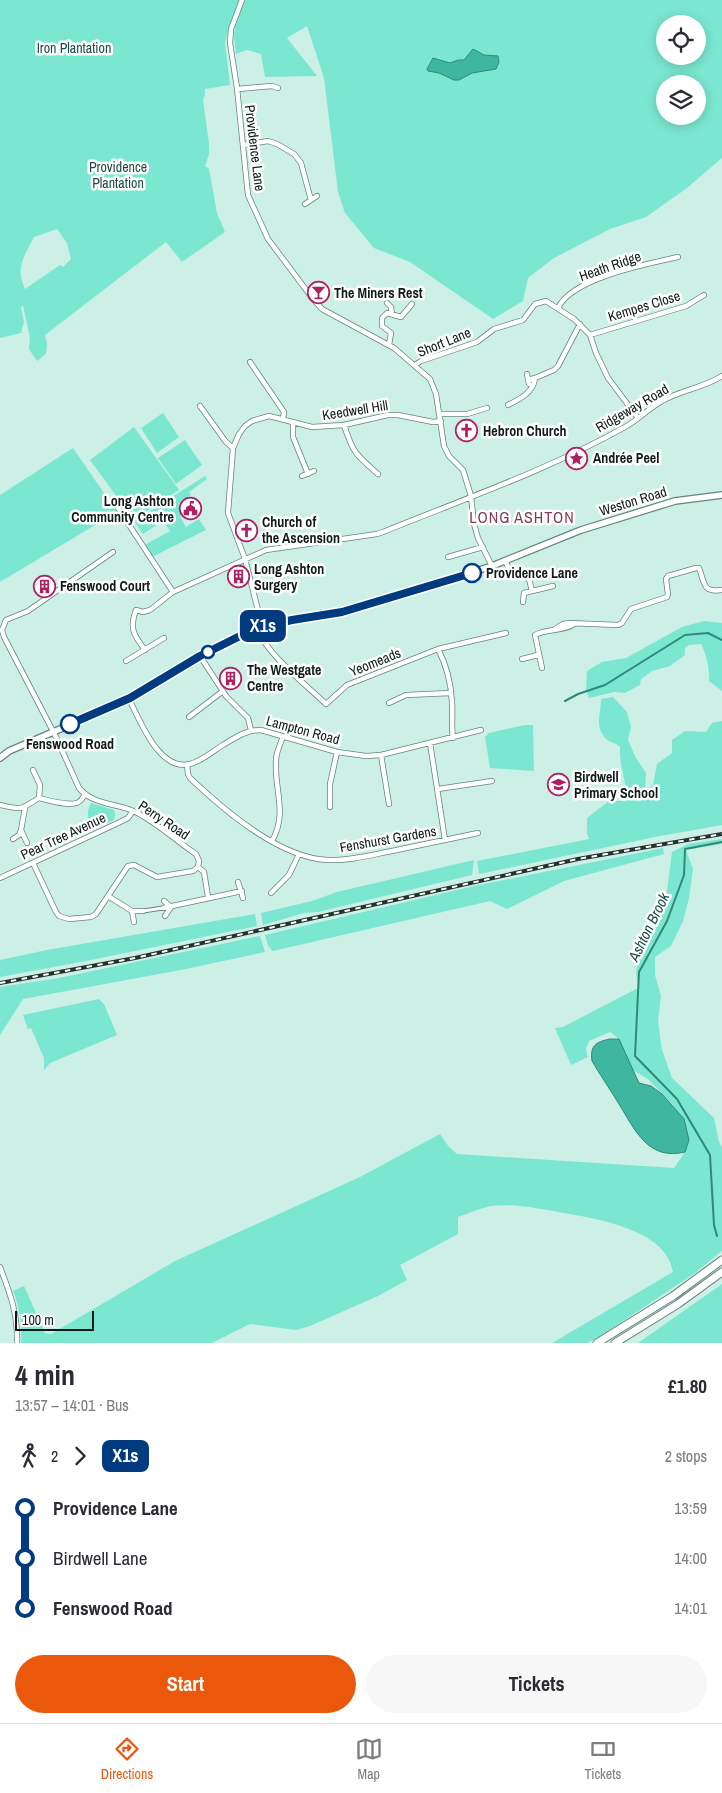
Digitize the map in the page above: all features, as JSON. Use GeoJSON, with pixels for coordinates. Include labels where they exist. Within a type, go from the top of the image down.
{"type":"FeatureCollection","features":[{"type":"Feature","properties":{"kind":"main road"},"geometry":{"type":"LineString","coordinates":[[597,1343],[673,1296],[722,1260]]}},
{"type":"Feature","properties":{"kind":"main road"},"geometry":{"type":"LineString","coordinates":[[615,1343],[678,1304],[722,1272]]}},
{"type":"Feature","properties":{"kind":"street","name":"Providence Lane"},"geometry":{"type":"LineString","coordinates":[[242,0],[231,29],[230,43],[237,89],[248,195],[268,239],[313,299],[322,308],[389,345],[425,374],[434,386],[444,446],[450,456],[463,470],[471,496],[474,524],[492,566]]}},
{"type":"Feature","properties":{"kind":"street"},"geometry":{"type":"LineString","coordinates":[[237,89],[272,86],[278,88]]}},
{"type":"Feature","properties":{"kind":"street"},"geometry":{"type":"LineString","coordinates":[[243,145],[268,141],[294,154],[302,164],[311,200]]}},
{"type":"Feature","properties":{"kind":"street"},"geometry":{"type":"LineString","coordinates":[[305,204],[317,196]]}},
{"type":"Feature","properties":{"kind":"street","name":"Heath Ridge"},"geometry":{"type":"LineString","coordinates":[[558,308],[565,297],[575,290],[622,270],[678,257]]}},
{"type":"Feature","properties":{"kind":"street","name":"Kempes Close"},"geometry":{"type":"LineString","coordinates":[[590,335],[686,306],[704,295]]}},
{"type":"Feature","properties":{"kind":"street","name":"Short Lane"},"geometry":{"type":"LineString","coordinates":[[415,365],[421,361],[471,345],[490,331],[523,320],[538,302],[546,301],[558,308]]}},
{"type":"Feature","properties":{"kind":"street"},"geometry":{"type":"LineString","coordinates":[[387,303],[391,307],[392,314]]}},
{"type":"Feature","properties":{"kind":"street"},"geometry":{"type":"LineString","coordinates":[[389,345],[391,333],[382,326],[381,320],[385,314],[402,317],[412,304]]}},
{"type":"Feature","properties":{"kind":"street"},"geometry":{"type":"LineString","coordinates":[[402,306],[407,310]]}},
{"type":"Feature","properties":{"kind":"street"},"geometry":{"type":"LineString","coordinates":[[558,308],[580,324],[590,335],[596,354],[608,378],[638,418]]}},
{"type":"Feature","properties":{"kind":"street"},"geometry":{"type":"LineString","coordinates":[[528,379],[536,378],[554,370],[558,366],[580,324]]}},
{"type":"Feature","properties":{"kind":"street"},"geometry":{"type":"LineString","coordinates":[[250,362],[284,412],[283,419]]}},
{"type":"Feature","properties":{"kind":"street"},"geometry":{"type":"LineString","coordinates":[[254,368],[259,365]]}},
{"type":"Feature","properties":{"kind":"street","name":"Ridgeway Road"},"geometry":{"type":"LineString","coordinates":[[136,610],[144,612],[150,610],[173,592],[245,559],[276,548],[377,534],[526,475],[626,427],[662,401],[681,392],[705,385],[722,376]]}},
{"type":"Feature","properties":{"kind":"street"},"geometry":{"type":"LineString","coordinates":[[508,405],[516,404],[533,388],[536,378]]}},
{"type":"Feature","properties":{"kind":"street"},"geometry":{"type":"LineString","coordinates":[[200,406],[226,442],[233,448]]}},
{"type":"Feature","properties":{"kind":"street"},"geometry":{"type":"LineString","coordinates":[[440,414],[467,414],[487,408]]}},
{"type":"Feature","properties":{"kind":"street","name":"Keedwell Hill"},"geometry":{"type":"LineString","coordinates":[[326,704],[264,643],[245,559],[228,513],[233,448],[239,434],[252,421],[269,416],[312,426],[344,425],[388,415],[398,415],[433,422],[441,421]]}},
{"type":"Feature","properties":{"kind":"street"},"geometry":{"type":"LineString","coordinates":[[293,422],[292,437],[308,474]]}},
{"type":"Feature","properties":{"kind":"street"},"geometry":{"type":"LineString","coordinates":[[344,425],[356,455],[374,468],[378,474]]}},
{"type":"Feature","properties":{"kind":"street"},"geometry":{"type":"LineString","coordinates":[[302,476],[314,471]]}},
{"type":"Feature","properties":{"kind":"street","name":"Weston Road"},"geometry":{"type":"LineString","coordinates":[[0,758],[9,751],[129,699],[200,656],[259,627],[352,610],[492,566],[572,533],[666,504],[687,499],[722,495]]}},
{"type":"Feature","properties":{"kind":"street"},"geometry":{"type":"LineString","coordinates":[[118,508],[173,592]]}},
{"type":"Feature","properties":{"kind":"street"},"geometry":{"type":"LineString","coordinates":[[448,557],[483,547]]}},
{"type":"Feature","properties":{"kind":"street"},"geometry":{"type":"LineString","coordinates":[[0,805],[20,809],[25,808],[40,798],[75,804],[85,795],[79,788],[53,732],[4,637],[3,625],[6,620],[28,611],[113,552]]}},
{"type":"Feature","properties":{"kind":"street"},"geometry":{"type":"LineString","coordinates":[[505,560],[512,576],[528,575],[532,591]]}},
{"type":"Feature","properties":{"kind":"street"},"geometry":{"type":"LineString","coordinates":[[542,668],[535,635],[564,624],[618,625],[622,623],[631,609],[666,597],[668,594],[666,579],[668,576],[698,568],[705,586],[709,590],[714,592],[722,590]]}},
{"type":"Feature","properties":{"kind":"street"},"geometry":{"type":"LineString","coordinates":[[523,602],[524,593],[553,586]]}},
{"type":"Feature","properties":{"kind":"street"},"geometry":{"type":"LineString","coordinates":[[138,605],[132,628],[145,650]]}},
{"type":"Feature","properties":{"kind":"street"},"geometry":{"type":"LineString","coordinates":[[1,617],[6,620]]}},
{"type":"Feature","properties":{"kind":"street","name":"Yeomeads"},"geometry":{"type":"LineString","coordinates":[[326,704],[347,685],[438,649],[506,633]]}},
{"type":"Feature","properties":{"kind":"street"},"geometry":{"type":"LineString","coordinates":[[126,661],[164,638]]}},
{"type":"Feature","properties":{"kind":"street"},"geometry":{"type":"LineString","coordinates":[[438,649],[446,666],[451,694],[451,728],[453,738]]}},
{"type":"Feature","properties":{"kind":"street"},"geometry":{"type":"LineString","coordinates":[[522,659],[538,655]]}},
{"type":"Feature","properties":{"kind":"street"},"geometry":{"type":"LineString","coordinates":[[200,656],[234,706],[248,718],[251,730]]}},
{"type":"Feature","properties":{"kind":"street"},"geometry":{"type":"LineString","coordinates":[[188,716],[223,691]]}},
{"type":"Feature","properties":{"kind":"street"},"geometry":{"type":"LineString","coordinates":[[389,703],[406,695],[451,694]]}},
{"type":"Feature","properties":{"kind":"street"},"geometry":{"type":"LineString","coordinates":[[129,699],[148,737],[157,749],[172,762],[187,765]]}},
{"type":"Feature","properties":{"kind":"street","name":"Lampton Road"},"geometry":{"type":"LineString","coordinates":[[187,765],[195,763],[242,733],[251,730],[261,730],[337,752],[366,756],[381,755],[481,730]]}},
{"type":"Feature","properties":{"kind":"street"},"geometry":{"type":"LineString","coordinates":[[272,841],[278,832],[280,820],[276,759],[283,737]]}},
{"type":"Feature","properties":{"kind":"street"},"geometry":{"type":"LineString","coordinates":[[430,743],[445,840]]}},
{"type":"Feature","properties":{"kind":"street"},"geometry":{"type":"LineString","coordinates":[[330,806],[330,784],[337,752]]}},
{"type":"Feature","properties":{"kind":"street"},"geometry":{"type":"LineString","coordinates":[[381,755],[389,804]]}},
{"type":"Feature","properties":{"kind":"street","name":"Fenshurst Gardens"},"geometry":{"type":"LineString","coordinates":[[187,765],[188,774],[198,785],[254,832],[299,854],[328,860],[344,860],[478,833]]}},
{"type":"Feature","properties":{"kind":"street"},"geometry":{"type":"LineString","coordinates":[[33,770],[40,785],[40,798]]}},
{"type":"Feature","properties":{"kind":"street"},"geometry":{"type":"LineString","coordinates":[[438,788],[492,781]]}},
{"type":"Feature","properties":{"kind":"street","name":"Perry Road"},"geometry":{"type":"LineString","coordinates":[[85,795],[133,811],[146,818],[196,854],[199,862],[198,867],[204,872],[208,897]]}},
{"type":"Feature","properties":{"kind":"street"},"geometry":{"type":"LineString","coordinates":[[13,839],[19,835],[21,830],[25,808]]}},
{"type":"Feature","properties":{"kind":"street","name":"Pear Tree Avenue"},"geometry":{"type":"LineString","coordinates":[[0,878],[128,818],[133,811]]}},
{"type":"Feature","properties":{"kind":"street"},"geometry":{"type":"LineString","coordinates":[[21,830],[27,843]]}},
{"type":"Feature","properties":{"kind":"street"},"geometry":{"type":"LineString","coordinates":[[271,893],[289,875],[299,854]]}},
{"type":"Feature","properties":{"kind":"street"},"geometry":{"type":"LineString","coordinates":[[33,863],[56,912],[63,918],[91,917],[96,914],[130,865],[134,865],[157,877],[193,870],[198,867]]}},
{"type":"Feature","properties":{"kind":"street"},"geometry":{"type":"LineString","coordinates":[[238,882],[243,898]]}},
{"type":"Feature","properties":{"kind":"street"},"geometry":{"type":"LineString","coordinates":[[108,896],[132,911],[143,911],[171,907],[242,890]]}},
{"type":"Feature","properties":{"kind":"street"},"geometry":{"type":"LineString","coordinates":[[164,901],[171,907]]}},
{"type":"Feature","properties":{"kind":"street"},"geometry":{"type":"LineString","coordinates":[[165,916],[171,907]]}},
{"type":"Feature","properties":{"kind":"street"},"geometry":{"type":"LineString","coordinates":[[132,911],[134,922]]}},
{"type":"Feature","properties":{"kind":"street"},"geometry":{"type":"LineString","coordinates":[[0,1267],[14,1306],[17,1343]]}},
{"type":"Feature","properties":{"kind":"green space"},"geometry":{"type":"Polygon","coordinates":[[[0,0],[722,0],[722,158],[687,188],[646,217],[610,229],[554,258],[528,278],[523,301],[493,319],[410,262],[374,248],[345,213],[338,192],[324,78],[307,26],[287,38],[317,76],[265,77],[261,54],[247,50],[236,54],[235,26],[230,23],[225,43],[230,85],[205,89],[203,99],[209,144],[209,154],[205,166],[209,169],[217,213],[225,232],[182,262],[166,242],[45,335],[47,344],[46,354],[37,361],[29,349],[30,338],[23,305],[21,308],[24,322],[21,333],[0,338],[0,0]],[[57,229],[34,237],[22,262],[21,274],[25,289],[60,265],[63,267],[71,259],[67,243],[57,229]]]}},
{"type":"Feature","properties":{"kind":"green space"},"geometry":{"type":"Polygon","coordinates":[[[163,413],[179,437],[157,453],[141,428],[163,413]]]}},
{"type":"Feature","properties":{"kind":"green space"},"geometry":{"type":"Polygon","coordinates":[[[134,427],[179,490],[134,520],[90,460],[134,427]]]}},
{"type":"Feature","properties":{"kind":"green space"},"geometry":{"type":"Polygon","coordinates":[[[185,440],[202,465],[176,484],[158,458],[185,440]]]}},
{"type":"Feature","properties":{"kind":"green space"},"geometry":{"type":"Polygon","coordinates":[[[73,448],[117,512],[0,582],[0,495],[73,448]]]}},
{"type":"Feature","properties":{"kind":"green space"},"geometry":{"type":"Polygon","coordinates":[[[205,476],[207,479],[189,492],[191,495],[178,504],[184,513],[180,516],[186,527],[199,519],[206,530],[152,557],[143,546],[170,531],[163,521],[143,534],[134,521],[205,476]]]}},
{"type":"Feature","properties":{"kind":"green space"},"geometry":{"type":"Polygon","coordinates":[[[704,621],[722,623],[722,691],[709,681],[707,662],[701,644],[689,645],[685,648],[685,655],[670,666],[652,671],[641,679],[640,685],[625,693],[614,692],[589,698],[586,690],[587,671],[602,662],[626,658],[682,627],[704,621]]]}},
{"type":"Feature","properties":{"kind":"green space"},"geometry":{"type":"Polygon","coordinates":[[[613,697],[627,712],[631,727],[628,740],[636,758],[646,773],[645,791],[653,785],[657,764],[672,753],[672,740],[685,731],[706,732],[712,723],[722,721],[722,825],[479,874],[477,861],[589,839],[587,834],[587,818],[609,801],[628,801],[620,747],[606,739],[599,725],[601,699],[613,697]]]}},
{"type":"Feature","properties":{"kind":"green space"},"geometry":{"type":"Polygon","coordinates":[[[533,725],[534,771],[490,768],[485,737],[489,733],[533,725]]]}},
{"type":"Feature","properties":{"kind":"green space"},"geometry":{"type":"Polygon","coordinates":[[[91,803],[114,810],[114,820],[93,830],[88,816],[91,803]]]}},
{"type":"Feature","properties":{"kind":"green space"},"geometry":{"type":"Polygon","coordinates":[[[722,839],[722,844],[686,850],[693,869],[689,898],[683,921],[671,946],[655,957],[655,975],[661,996],[658,1021],[662,1050],[672,1078],[714,1118],[719,1142],[722,1147],[722,1251],[695,1273],[598,1338],[587,1343],[552,1343],[673,1272],[668,1258],[658,1246],[645,1236],[612,1223],[528,1207],[491,1206],[458,1217],[458,1234],[400,1265],[407,1280],[378,1296],[310,1326],[296,1330],[250,1324],[212,1343],[21,1343],[20,1317],[13,1291],[24,1286],[45,1333],[51,1334],[175,1261],[360,1177],[440,1134],[449,1147],[457,1154],[674,1168],[685,1152],[673,1105],[648,1079],[633,1070],[619,1039],[610,1032],[589,1041],[586,1049],[588,1057],[571,1065],[555,1028],[563,1027],[638,988],[636,972],[642,942],[656,910],[666,898],[672,852],[688,844],[722,839]]]}},
{"type":"Feature","properties":{"kind":"green space"},"geometry":{"type":"Polygon","coordinates":[[[663,848],[664,854],[564,881],[507,909],[490,901],[273,951],[268,946],[265,935],[474,886],[663,848]]]}},
{"type":"Feature","properties":{"kind":"green space"},"geometry":{"type":"Polygon","coordinates":[[[474,860],[472,875],[318,912],[304,913],[263,925],[261,913],[312,901],[337,892],[474,860]]]}},
{"type":"Feature","properties":{"kind":"green space"},"geometry":{"type":"Polygon","coordinates":[[[255,914],[257,926],[0,977],[0,960],[255,914]]]}},
{"type":"Feature","properties":{"kind":"green space"},"geometry":{"type":"Polygon","coordinates":[[[260,936],[265,952],[181,970],[23,999],[0,1035],[0,987],[59,978],[260,936]]]}},
{"type":"Feature","properties":{"kind":"green space"},"geometry":{"type":"Polygon","coordinates":[[[99,999],[104,1004],[117,1035],[50,1063],[44,1070],[44,1058],[31,1028],[28,1029],[23,1015],[99,999]]]}},
{"type":"Feature","properties":{"kind":"green space"},"geometry":{"type":"Polygon","coordinates":[[[722,1284],[722,1343],[638,1343],[722,1284]]]}},
{"type":"Feature","properties":{"kind":"shaded area"},"geometry":{"type":"Polygon","coordinates":[[[473,49],[484,55],[498,56],[499,62],[496,69],[472,73],[459,80],[454,80],[427,69],[433,58],[450,63],[464,60],[473,49]]]}},
{"type":"Feature","properties":{"kind":"shaded area"},"geometry":{"type":"Polygon","coordinates":[[[610,1039],[619,1039],[639,1083],[651,1086],[662,1094],[684,1119],[689,1140],[685,1152],[672,1154],[652,1148],[631,1124],[592,1061],[593,1048],[597,1043],[610,1039]]]}},
{"type":"Feature","properties":{"kind":"waterway"},"geometry":{"type":"LineString","coordinates":[[565,701],[578,694],[605,685],[685,635],[708,633],[722,640]]}},
{"type":"Feature","properties":{"kind":"waterway","name":"Ashton Brook"},"geometry":{"type":"LineString","coordinates":[[717,1236],[714,1225],[710,1155],[677,1099],[635,1056],[639,972],[667,921],[684,875],[685,849],[722,842]]}},
{"type":"Feature","properties":{"kind":"railway"},"geometry":{"type":"LineString","coordinates":[[0,983],[135,958],[578,859],[722,834]]}},
{"type":"Feature","properties":{"kind":"bus line","name":"X1s"},"geometry":{"type":"LineString","coordinates":[[70,724],[144,691],[200,656],[256,628],[352,610],[472,573]]}},
{"type":"Feature","properties":{"kind":"place","name":"The Miners Rest"},"geometry":{"type":"Point","coordinates":[318,293]}},
{"type":"Feature","properties":{"kind":"place","name":"Hebron Church"},"geometry":{"type":"Point","coordinates":[467,431]}},
{"type":"Feature","properties":{"kind":"place","name":"Andrée Peel"},"geometry":{"type":"Point","coordinates":[577,458]}},
{"type":"Feature","properties":{"kind":"place","name":"Long Ashton Community Centre"},"geometry":{"type":"Point","coordinates":[190,509]}},
{"type":"Feature","properties":{"kind":"place","name":"Church of the Ascension"},"geometry":{"type":"Point","coordinates":[246,530]}},
{"type":"Feature","properties":{"kind":"place","name":"Providence Lane"},"geometry":{"type":"Point","coordinates":[472,573]}},
{"type":"Feature","properties":{"kind":"place","name":"Long Ashton Surgery"},"geometry":{"type":"Point","coordinates":[238,577]}},
{"type":"Feature","properties":{"kind":"place","name":"Fenswood Court"},"geometry":{"type":"Point","coordinates":[44,586]}},
{"type":"Feature","properties":{"kind":"place","name":"The Westgate Centre"},"geometry":{"type":"Point","coordinates":[231,678]}},
{"type":"Feature","properties":{"kind":"place","name":"Fenswood Road"},"geometry":{"type":"Point","coordinates":[70,724]}},
{"type":"Feature","properties":{"kind":"place","name":"Birdwell Primary School"},"geometry":{"type":"Point","coordinates":[558,785]}},
{"type":"Feature","properties":{"kind":"district","name":"LONG ASHTON"},"geometry":{"type":"Point","coordinates":[522,517]}},
{"type":"Feature","properties":{"kind":"park label","name":"Iron Plantation"},"geometry":{"type":"Point","coordinates":[74,48]}},
{"type":"Feature","properties":{"kind":"park label","name":"Providence Plantation"},"geometry":{"type":"Point","coordinates":[118,176]}}]}
